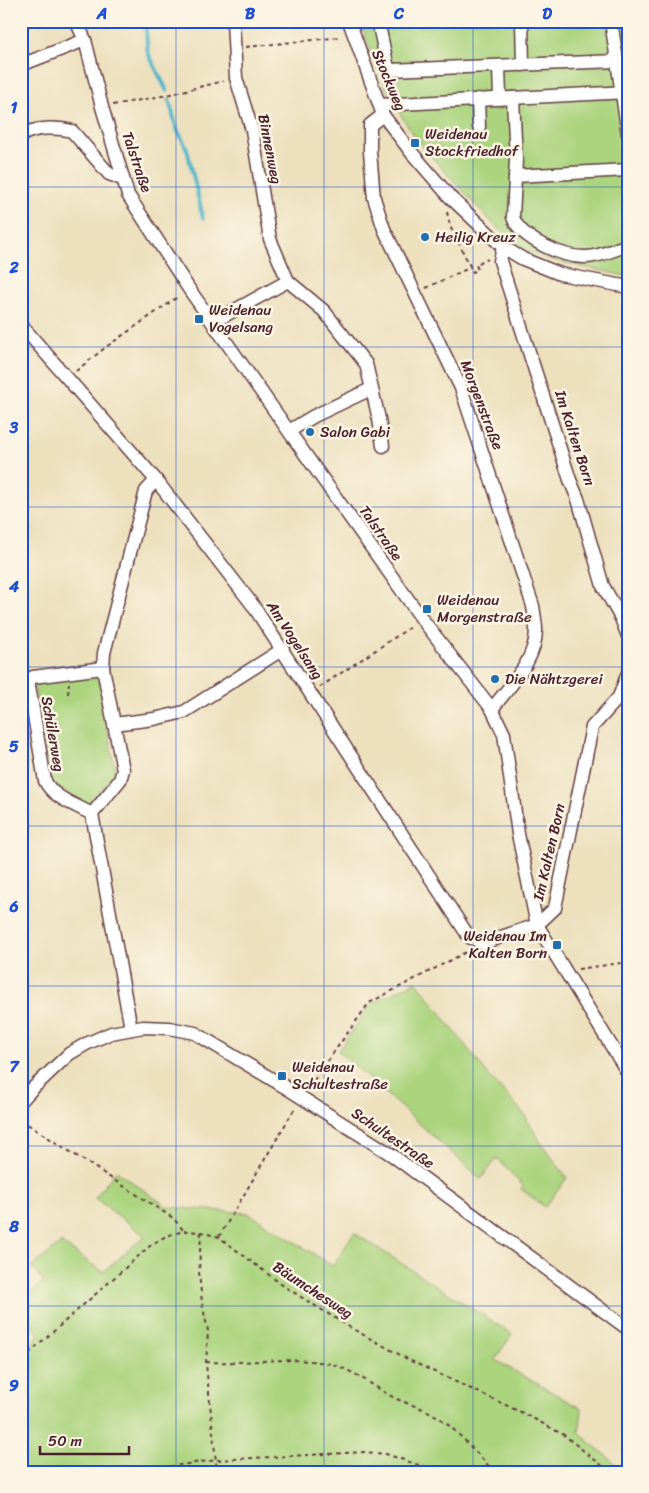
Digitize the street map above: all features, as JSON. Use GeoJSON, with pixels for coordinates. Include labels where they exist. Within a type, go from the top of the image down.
{"type":"FeatureCollection","features":[{"type":"Feature","properties":{"kind":"street","name":"Talstraße"},"geometry":{"type":"LineString","coordinates":[[76,21],[85,40],[102,107],[128,195],[189,289],[422,619],[492,709],[504,734],[518,834],[536,925],[628,1073]]}},
{"type":"Feature","properties":{"kind":"street","name":"Binnenweg"},"geometry":{"type":"LineString","coordinates":[[233,21],[236,78],[252,130],[270,239],[288,281],[324,311],[366,364],[379,419],[383,446]]}},
{"type":"Feature","properties":{"kind":"street"},"geometry":{"type":"LineString","coordinates":[[349,21],[357,21]]}},
{"type":"Feature","properties":{"kind":"street","name":"Stockweg"},"geometry":{"type":"LineString","coordinates":[[349,21],[382,110],[416,158],[450,197],[503,248],[523,259],[560,274],[628,287]]}},
{"type":"Feature","properties":{"kind":"street"},"geometry":{"type":"LineString","coordinates":[[378,21],[390,70],[617,61]]}},
{"type":"Feature","properties":{"kind":"street"},"geometry":{"type":"LineString","coordinates":[[522,21],[523,65]]}},
{"type":"Feature","properties":{"kind":"street"},"geometry":{"type":"LineString","coordinates":[[610,21],[625,92],[628,134]]}},
{"type":"Feature","properties":{"kind":"street"},"geometry":{"type":"LineString","coordinates":[[21,65],[85,40]]}},
{"type":"Feature","properties":{"kind":"street"},"geometry":{"type":"LineString","coordinates":[[499,66],[516,159],[513,218],[515,225],[523,234],[531,239],[570,255],[586,257],[628,245]]}},
{"type":"Feature","properties":{"kind":"street"},"geometry":{"type":"LineString","coordinates":[[382,110],[478,100],[625,92]]}},
{"type":"Feature","properties":{"kind":"street"},"geometry":{"type":"LineString","coordinates":[[478,100],[479,127]]}},
{"type":"Feature","properties":{"kind":"street","name":"Morgenstraße"},"geometry":{"type":"LineString","coordinates":[[382,110],[370,125],[374,198],[384,229],[461,388],[533,606],[536,630],[534,647],[526,664],[492,709]]}},
{"type":"Feature","properties":{"kind":"street"},"geometry":{"type":"LineString","coordinates":[[21,136],[36,130],[64,129],[72,131],[109,174],[122,179]]}},
{"type":"Feature","properties":{"kind":"street"},"geometry":{"type":"LineString","coordinates":[[515,176],[628,170]]}},
{"type":"Feature","properties":{"kind":"street","name":"Im Kalten Born"},"geometry":{"type":"LineString","coordinates":[[503,248],[500,261],[570,480],[578,499],[603,586],[621,618],[628,636]]}},
{"type":"Feature","properties":{"kind":"street"},"geometry":{"type":"LineString","coordinates":[[213,322],[288,281]]}},
{"type":"Feature","properties":{"kind":"street","name":"Am Vogelsang"},"geometry":{"type":"LineString","coordinates":[[21,325],[156,480],[252,604],[469,937],[483,943]]}},
{"type":"Feature","properties":{"kind":"street"},"geometry":{"type":"LineString","coordinates":[[289,431],[314,416],[371,389]]}},
{"type":"Feature","properties":{"kind":"street"},"geometry":{"type":"LineString","coordinates":[[131,1029],[92,814],[120,780],[123,770],[103,668],[104,653],[146,491],[156,480]]}},
{"type":"Feature","properties":{"kind":"street"},"geometry":{"type":"LineString","coordinates":[[114,724],[154,719],[184,712],[283,649]]}},
{"type":"Feature","properties":{"kind":"street","name":"Schülerweg"},"geometry":{"type":"LineString","coordinates":[[92,814],[48,789],[45,781],[29,680],[33,677],[103,668]]}},
{"type":"Feature","properties":{"kind":"street","name":"Im Kalten Born"},"geometry":{"type":"LineString","coordinates":[[536,925],[555,908],[592,727],[619,697],[628,673]]}},
{"type":"Feature","properties":{"kind":"street"},"geometry":{"type":"LineString","coordinates":[[483,943],[536,925]]}},
{"type":"Feature","properties":{"kind":"street","name":"Schultestraße"},"geometry":{"type":"LineString","coordinates":[[21,1101],[30,1090],[69,1054],[111,1033],[131,1029],[168,1028],[195,1033],[392,1155],[628,1329]]}},
{"type":"Feature","properties":{"kind":"path"},"geometry":{"type":"LineString","coordinates":[[247,47],[353,35]]}},
{"type":"Feature","properties":{"kind":"path"},"geometry":{"type":"LineString","coordinates":[[102,107],[162,96],[221,81]]}},
{"type":"Feature","properties":{"kind":"path"},"geometry":{"type":"LineString","coordinates":[[450,197],[446,214],[450,226],[474,272],[478,270],[476,265],[485,259]]}},
{"type":"Feature","properties":{"kind":"path"},"geometry":{"type":"LineString","coordinates":[[410,282],[424,288],[471,267]]}},
{"type":"Feature","properties":{"kind":"path"},"geometry":{"type":"LineString","coordinates":[[68,377],[106,347],[189,289]]}},
{"type":"Feature","properties":{"kind":"path"},"geometry":{"type":"LineString","coordinates":[[311,694],[422,619]]}},
{"type":"Feature","properties":{"kind":"path"},"geometry":{"type":"LineString","coordinates":[[328,1060],[369,1003],[483,943]]}},
{"type":"Feature","properties":{"kind":"path"},"geometry":{"type":"LineString","coordinates":[[580,969],[628,962]]}},
{"type":"Feature","properties":{"kind":"path"},"geometry":{"type":"LineString","coordinates":[[21,1120],[173,1218],[184,1231]]}},
{"type":"Feature","properties":{"kind":"path"},"geometry":{"type":"LineString","coordinates":[[219,1237],[280,1133]]}},
{"type":"Feature","properties":{"kind":"path","name":"Bäumchesweg"},"geometry":{"type":"LineString","coordinates":[[23,1355],[28,1354],[151,1245],[166,1236],[184,1231],[201,1232],[219,1237],[285,1287],[351,1328],[413,1362],[564,1435],[610,1472]]}},
{"type":"Feature","properties":{"kind":"path"},"geometry":{"type":"LineString","coordinates":[[201,1232],[199,1272],[202,1303],[208,1330],[206,1362],[217,1472]]}},
{"type":"Feature","properties":{"kind":"path"},"geometry":{"type":"LineString","coordinates":[[21,1439],[25,1383],[23,1355]]}},
{"type":"Feature","properties":{"kind":"path"},"geometry":{"type":"LineString","coordinates":[[206,1362],[292,1360],[319,1362],[345,1368],[393,1397],[434,1414],[494,1472]]}},
{"type":"Feature","properties":{"kind":"path"},"geometry":{"type":"LineString","coordinates":[[130,1472],[216,1460],[364,1452],[386,1454],[439,1472]]}},
{"type":"Feature","properties":{"kind":"path"},"geometry":{"type":"LineString","coordinates":[[601,1472],[606,1469]]}},
{"type":"Feature","properties":{"kind":"green space"},"geometry":{"type":"Polygon","coordinates":[[[360,21],[628,21],[628,277],[556,261],[532,253],[513,242],[495,226],[413,134],[382,79],[360,21]]]}},
{"type":"Feature","properties":{"kind":"green space"},"geometry":{"type":"Polygon","coordinates":[[[92,674],[97,675],[99,680],[115,770],[113,776],[87,805],[54,785],[50,779],[34,687],[35,683],[92,674]]]}},
{"type":"Feature","properties":{"kind":"green space"},"geometry":{"type":"Polygon","coordinates":[[[416,981],[488,1075],[524,1114],[541,1143],[567,1178],[545,1207],[521,1189],[523,1186],[497,1158],[481,1179],[338,1051],[370,1005],[416,981]]]}},
{"type":"Feature","properties":{"kind":"green space"},"geometry":{"type":"Polygon","coordinates":[[[116,1171],[168,1207],[248,1213],[333,1266],[354,1233],[512,1334],[495,1360],[582,1409],[579,1433],[617,1465],[628,1466],[628,1472],[21,1472],[21,1351],[29,1349],[39,1334],[21,1314],[21,1302],[44,1281],[31,1268],[61,1243],[103,1272],[145,1236],[95,1198],[116,1171]]]}},
{"type":"Feature","properties":{"kind":"waterway"},"geometry":{"type":"LineString","coordinates":[[145,21],[148,53],[167,91]]}},
{"type":"Feature","properties":{"kind":"waterway"},"geometry":{"type":"LineString","coordinates":[[169,99],[176,127],[187,149],[203,218]]}},
{"type":"Feature","properties":{"kind":"place","name":"Weidenau Stockfriedhof"},"geometry":{"type":"Point","coordinates":[415,143]}},
{"type":"Feature","properties":{"kind":"place","name":"Heilig Kreuz"},"geometry":{"type":"Point","coordinates":[425,237]}},
{"type":"Feature","properties":{"kind":"place","name":"Weidenau Vogelsang"},"geometry":{"type":"Point","coordinates":[199,319]}},
{"type":"Feature","properties":{"kind":"place","name":"Salon Gabi"},"geometry":{"type":"Point","coordinates":[310,432]}},
{"type":"Feature","properties":{"kind":"place","name":"Weidenau Morgenstraße"},"geometry":{"type":"Point","coordinates":[427,609]}},
{"type":"Feature","properties":{"kind":"place","name":"Die Nähtzgerei"},"geometry":{"type":"Point","coordinates":[495,679]}},
{"type":"Feature","properties":{"kind":"place","name":"Weidenau Im Kalten Born"},"geometry":{"type":"Point","coordinates":[557,945]}},
{"type":"Feature","properties":{"kind":"place","name":"Weidenau Schultestraße"},"geometry":{"type":"Point","coordinates":[282,1076]}}]}
